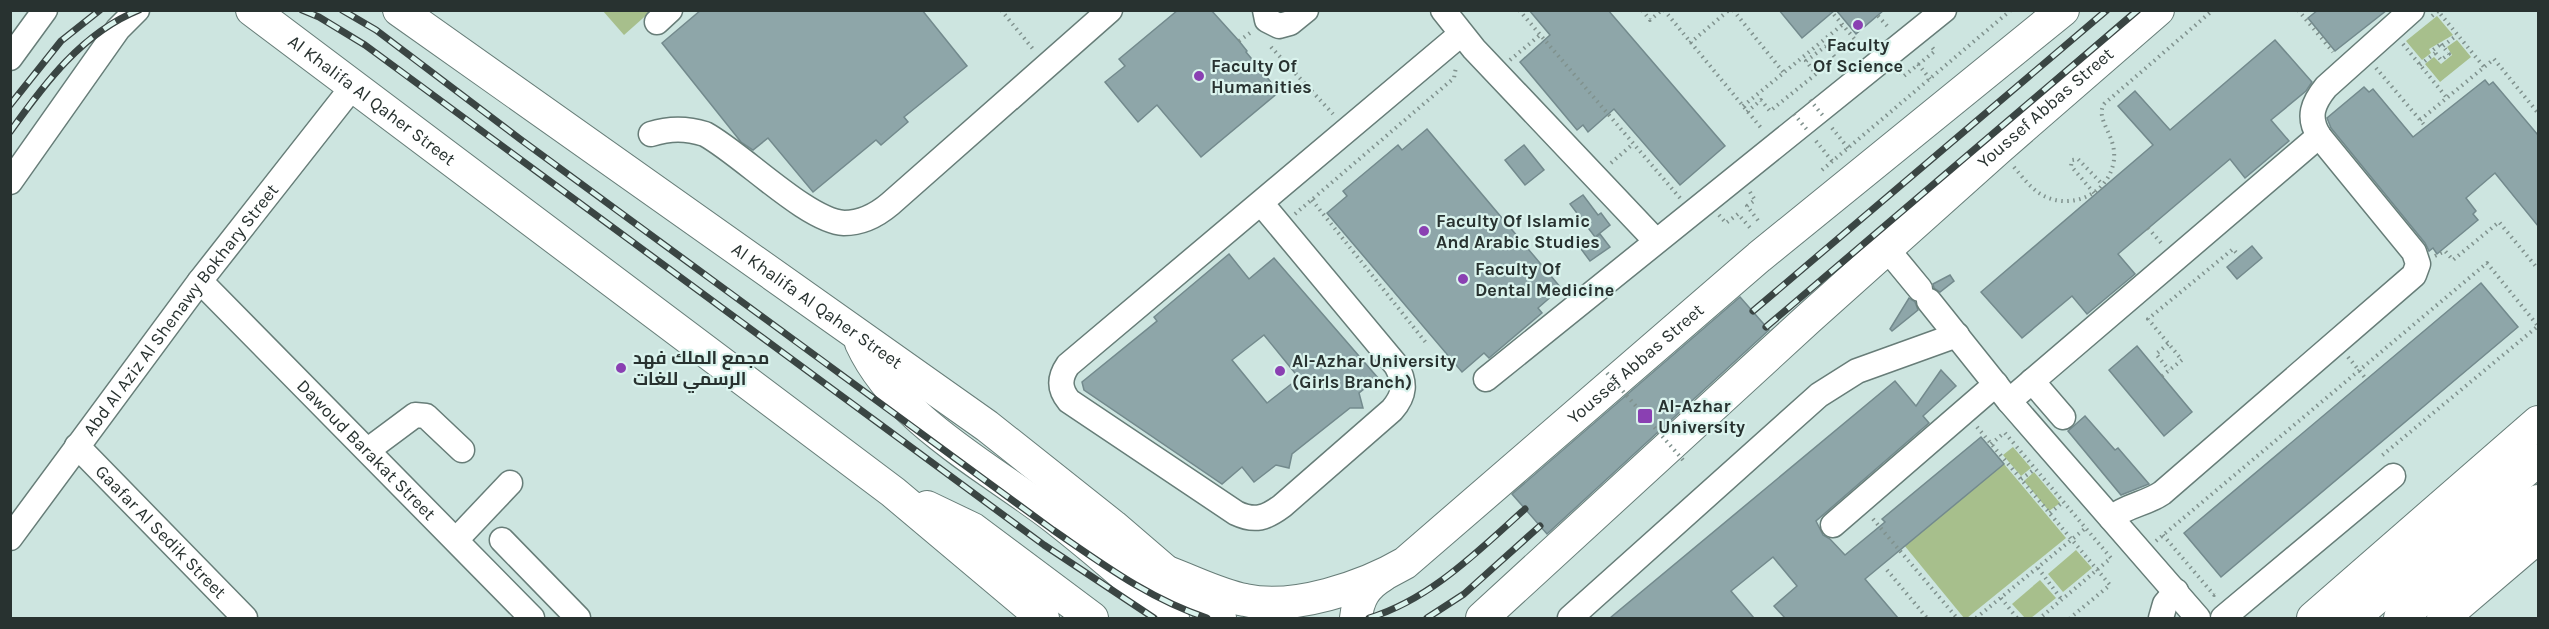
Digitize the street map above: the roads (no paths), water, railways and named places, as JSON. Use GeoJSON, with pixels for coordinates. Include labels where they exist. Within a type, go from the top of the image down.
{"type":"FeatureCollection","features":[{"type":"Feature","properties":{"kind":"main road","name":"Al Khalifa Al Qaher Street"},"geometry":{"type":"LineString","coordinates":[[252,10],[893,492]]}},
{"type":"Feature","properties":{"kind":"main road","name":"Al Khalifa Al Qaher Street"},"geometry":{"type":"LineString","coordinates":[[399,10],[857,334],[1051,475],[1220,618]]}},
{"type":"Feature","properties":{"kind":"main road","name":"Youssef Abbas Street"},"geometry":{"type":"LineString","coordinates":[[1167,572],[1246,601],[1265,601],[1303,599],[1331,594],[1383,576],[1405,563],[1759,257],[2063,10]]}},
{"type":"Feature","properties":{"kind":"main road","name":"Youssef Abbas Street"},"geometry":{"type":"LineString","coordinates":[[1467,618],[1488,604],[1492,609],[1999,148],[2158,10]]}},
{"type":"Feature","properties":{"kind":"main road"},"geometry":{"type":"LineString","coordinates":[[857,334],[868,359],[880,376],[910,409],[1054,517],[1173,618]]}},
{"type":"Feature","properties":{"kind":"main road"},"geometry":{"type":"LineString","coordinates":[[2313,618],[2538,422]]}},
{"type":"Feature","properties":{"kind":"main road"},"geometry":{"type":"LineString","coordinates":[[2353,618],[2538,460]]}},
{"type":"Feature","properties":{"kind":"main road"},"geometry":{"type":"LineString","coordinates":[[893,492],[1043,618]]}},
{"type":"Feature","properties":{"kind":"main road"},"geometry":{"type":"LineString","coordinates":[[893,492],[973,529],[1092,618]]}},
{"type":"Feature","properties":{"kind":"main road"},"geometry":{"type":"LineString","coordinates":[[2400,618],[2538,501]]}},
{"type":"Feature","properties":{"kind":"main road"},"geometry":{"type":"LineString","coordinates":[[2443,618],[2538,537]]}},
{"type":"Feature","properties":{"kind":"main road"},"geometry":{"type":"LineString","coordinates":[[1356,618],[1360,598],[1374,581],[1383,576]]}},
{"type":"Feature","properties":{"kind":"street"},"geometry":{"type":"LineString","coordinates":[[10,58],[45,10]]}},
{"type":"Feature","properties":{"kind":"street"},"geometry":{"type":"LineString","coordinates":[[651,134],[672,129],[705,134],[820,217],[845,223],[857,222],[880,212],[1110,10]]}},
{"type":"Feature","properties":{"kind":"street"},"geometry":{"type":"LineString","coordinates":[[1265,10],[1267,20],[1279,26],[1290,23],[1305,11]]}},
{"type":"Feature","properties":{"kind":"street"},"geometry":{"type":"LineString","coordinates":[[1443,10],[1468,42],[1656,242]]}},
{"type":"Feature","properties":{"kind":"street"},"geometry":{"type":"LineString","coordinates":[[1486,379],[1944,10]]}},
{"type":"Feature","properties":{"kind":"street"},"geometry":{"type":"LineString","coordinates":[[10,182],[118,29],[134,11]]}},
{"type":"Feature","properties":{"kind":"street"},"geometry":{"type":"LineString","coordinates":[[2109,515],[2148,501],[2162,493],[2418,270],[2414,252],[2319,136],[2312,122],[2312,107],[2326,87],[2356,61],[2420,15]]}},
{"type":"Feature","properties":{"kind":"street"},"geometry":{"type":"LineString","coordinates":[[1261,202],[1396,365],[1402,376],[1404,388],[1400,401],[1392,410],[1282,506],[1269,516],[1258,519],[1247,518],[1070,401],[1063,393],[1060,384],[1062,373],[1068,365],[1261,202],[1468,42]]}},
{"type":"Feature","properties":{"kind":"street","name":"Abd Al Aziz Al Shenawy Bokhary Street"},"geometry":{"type":"LineString","coordinates":[[10,538],[200,281],[354,85]]}},
{"type":"Feature","properties":{"kind":"street"},"geometry":{"type":"LineString","coordinates":[[1833,525],[1859,502],[2002,392],[2032,381],[2319,136]]}},
{"type":"Feature","properties":{"kind":"street"},"geometry":{"type":"LineString","coordinates":[[1887,249],[2002,392],[2198,618]]}},
{"type":"Feature","properties":{"kind":"street","name":"Dawoud Barakat Street"},"geometry":{"type":"LineString","coordinates":[[200,281],[532,618]]}},
{"type":"Feature","properties":{"kind":"street"},"geometry":{"type":"LineString","coordinates":[[1570,618],[1819,395],[1857,371],[1957,335]]}},
{"type":"Feature","properties":{"kind":"street"},"geometry":{"type":"LineString","coordinates":[[2032,381],[2063,417]]}},
{"type":"Feature","properties":{"kind":"street"},"geometry":{"type":"LineString","coordinates":[[368,450],[415,415],[421,414],[462,450]]}},
{"type":"Feature","properties":{"kind":"street","name":"Gaafar Al Sedik Street"},"geometry":{"type":"LineString","coordinates":[[77,446],[245,618]]}},
{"type":"Feature","properties":{"kind":"street"},"geometry":{"type":"LineString","coordinates":[[2223,618],[2384,468]]}},
{"type":"Feature","properties":{"kind":"street"},"geometry":{"type":"LineString","coordinates":[[456,540],[510,483]]}},
{"type":"Feature","properties":{"kind":"street"},"geometry":{"type":"LineString","coordinates":[[502,540],[578,618]]}},
{"type":"Feature","properties":{"kind":"street"},"geometry":{"type":"LineString","coordinates":[[2161,618],[2165,604],[2175,591]]}},
{"type":"Feature","properties":{"kind":"railway"},"geometry":{"type":"LineString","coordinates":[[10,105],[61,41],[100,10]]}},
{"type":"Feature","properties":{"kind":"railway"},"geometry":{"type":"LineString","coordinates":[[10,132],[66,61],[100,32],[139,10]]}},
{"type":"Feature","properties":{"kind":"railway"},"geometry":{"type":"LineString","coordinates":[[302,10],[319,17],[365,45],[1044,545],[1154,618]]}},
{"type":"Feature","properties":{"kind":"railway"},"geometry":{"type":"LineString","coordinates":[[342,10],[376,30],[520,139],[1053,530],[1146,591],[1207,618]]}},
{"type":"Feature","properties":{"kind":"railway"},"geometry":{"type":"LineString","coordinates":[[1753,311],[2107,10]]}},
{"type":"Feature","properties":{"kind":"railway"},"geometry":{"type":"LineString","coordinates":[[1766,327],[2138,10]]}},
{"type":"Feature","properties":{"kind":"railway"},"geometry":{"type":"LineString","coordinates":[[1369,618],[1392,610],[1433,586],[1471,557],[1525,509]]}},
{"type":"Feature","properties":{"kind":"railway"},"geometry":{"type":"LineString","coordinates":[[1427,618],[1464,594],[1540,526]]}},
{"type":"Feature","properties":{"kind":"place","name":"Faculty Of Science"},"geometry":{"type":"Point","coordinates":[1858,25]}},
{"type":"Feature","properties":{"kind":"place","name":"Faculty Of Humanities"},"geometry":{"type":"Point","coordinates":[1199,76]}},
{"type":"Feature","properties":{"kind":"place","name":"Faculty Of Islamic And Arabic Studies"},"geometry":{"type":"Point","coordinates":[1424,231]}},
{"type":"Feature","properties":{"kind":"place","name":"Faculty Of Dental Medicine"},"geometry":{"type":"Point","coordinates":[1463,279]}},
{"type":"Feature","properties":{"kind":"place","name":"مجمع الملك فهد الرسمي للغات"},"geometry":{"type":"Point","coordinates":[621,368]}},
{"type":"Feature","properties":{"kind":"place","name":"Al-Azhar University (Girls Branch)"},"geometry":{"type":"Point","coordinates":[1280,371]}},
{"type":"Feature","properties":{"kind":"place","name":"Al-Azhar University"},"geometry":{"type":"Point","coordinates":[1645,416]}}]}
